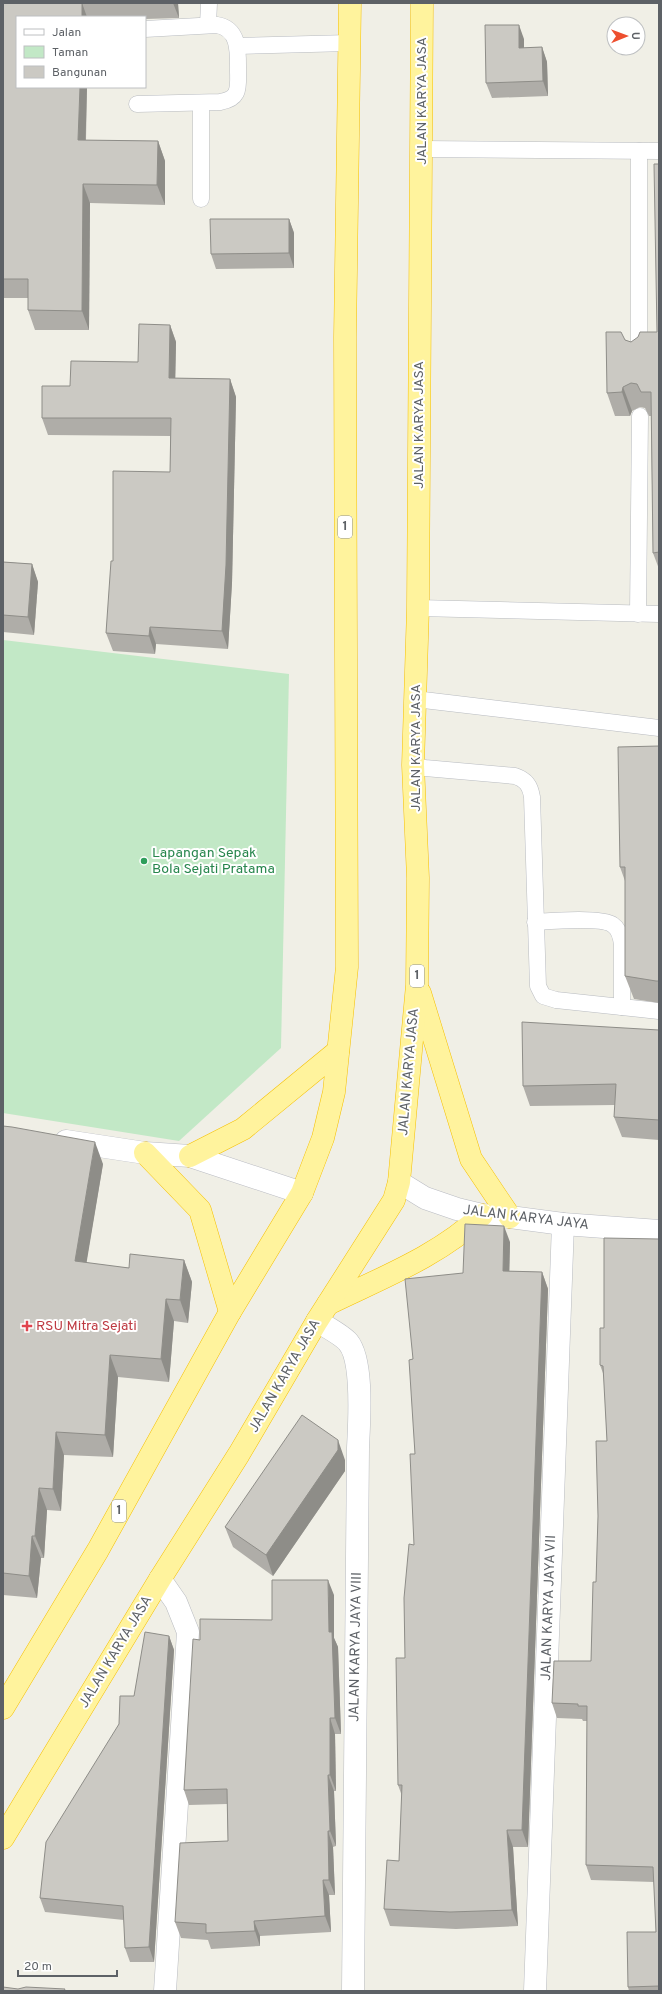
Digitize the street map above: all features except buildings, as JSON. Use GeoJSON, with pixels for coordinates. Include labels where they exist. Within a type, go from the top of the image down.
{"type":"FeatureCollection","features":[{"type":"Feature","properties":{"kind":"highway","name":"1"},"geometry":{"type":"LineString","coordinates":[[3,1708],[98,1550],[230,1312],[302,1193],[325,1130],[334,1092],[347,967],[345,336],[350,3]]}},
{"type":"Feature","properties":{"kind":"highway","name":"JALAN KARYA JASA"},"geometry":{"type":"LineString","coordinates":[[3,1838],[160,1579],[239,1454],[323,1313],[394,1200],[399,1182],[417,985],[418,878],[413,765],[418,608],[422,3]]}},
{"type":"Feature","properties":{"kind":"highway"},"geometry":{"type":"LineString","coordinates":[[417,985],[471,1159],[510,1217]]}},
{"type":"Feature","properties":{"kind":"highway"},"geometry":{"type":"LineString","coordinates":[[190,1156],[243,1129],[338,1051]]}},
{"type":"Feature","properties":{"kind":"highway"},"geometry":{"type":"LineString","coordinates":[[144,1153],[200,1210],[230,1312]]}},
{"type":"Feature","properties":{"kind":"highway"},"geometry":{"type":"LineString","coordinates":[[323,1313],[457,1236],[482,1215]]}},
{"type":"Feature","properties":{"kind":"street"},"geometry":{"type":"LineString","coordinates":[[47,1137],[144,1153],[190,1156],[302,1193]]}},
{"type":"Feature","properties":{"kind":"street","name":"JALAN KARYA JAYA"},"geometry":{"type":"LineString","coordinates":[[399,1182],[425,1198],[457,1209],[482,1215],[563,1224],[659,1231]]}},
{"type":"Feature","properties":{"kind":"street","name":"JALAN KARYA JAYA VII"},"geometry":{"type":"LineString","coordinates":[[535,1991],[563,1224]]}},
{"type":"Feature","properties":{"kind":"street","name":"JALAN KARYA JAYA VIII"},"geometry":{"type":"LineString","coordinates":[[323,1313],[348,1342],[355,1358],[360,1404],[358,1456],[353,1991]]}},
{"type":"Feature","properties":{"kind":"street"},"geometry":{"type":"LineString","coordinates":[[160,1579],[176,1602],[188,1632],[165,1991]]}},
{"type":"Feature","properties":{"kind":"lane"},"geometry":{"type":"LineString","coordinates":[[208,25],[209,3]]}},
{"type":"Feature","properties":{"kind":"lane"},"geometry":{"type":"LineString","coordinates":[[137,104],[227,101],[236,94],[238,86],[238,46],[236,39],[227,29],[222,26],[208,25],[146,29]]}},
{"type":"Feature","properties":{"kind":"lane"},"geometry":{"type":"LineString","coordinates":[[238,46],[349,43]]}},
{"type":"Feature","properties":{"kind":"lane"},"geometry":{"type":"LineString","coordinates":[[201,199],[202,103]]}},
{"type":"Feature","properties":{"kind":"lane"},"geometry":{"type":"LineString","coordinates":[[422,149],[659,151]]}},
{"type":"Feature","properties":{"kind":"lane"},"geometry":{"type":"LineString","coordinates":[[639,151],[639,356]]}},
{"type":"Feature","properties":{"kind":"lane"},"geometry":{"type":"LineString","coordinates":[[638,614],[640,416]]}},
{"type":"Feature","properties":{"kind":"lane"},"geometry":{"type":"LineString","coordinates":[[418,608],[659,614]]}},
{"type":"Feature","properties":{"kind":"lane"},"geometry":{"type":"LineString","coordinates":[[415,700],[659,728]]}},
{"type":"Feature","properties":{"kind":"lane"},"geometry":{"type":"LineString","coordinates":[[413,765],[425,768],[514,776],[523,779],[528,783],[532,797],[538,986],[543,996],[556,1000],[659,1011]]}},
{"type":"Feature","properties":{"kind":"lane"},"geometry":{"type":"LineString","coordinates":[[535,922],[593,921],[608,922],[614,925],[620,936],[622,944],[622,1007]]}},
{"type":"Feature","properties":{"kind":"green space","name":"Lapangan Sepak Bola Sejati Pratama"},"geometry":{"type":"Polygon","coordinates":[[[3,640],[289,674],[281,1048],[179,1141],[3,1113],[3,640]]]}},
{"type":"Feature","properties":{"kind":"place","name":"Lapangan Sepak Bola Sejati Pratama"},"geometry":{"type":"Point","coordinates":[144,861]}},
{"type":"Feature","properties":{"kind":"place","name":"RSU Mitra Sejati"},"geometry":{"type":"Point","coordinates":[27,1326]}}]}
